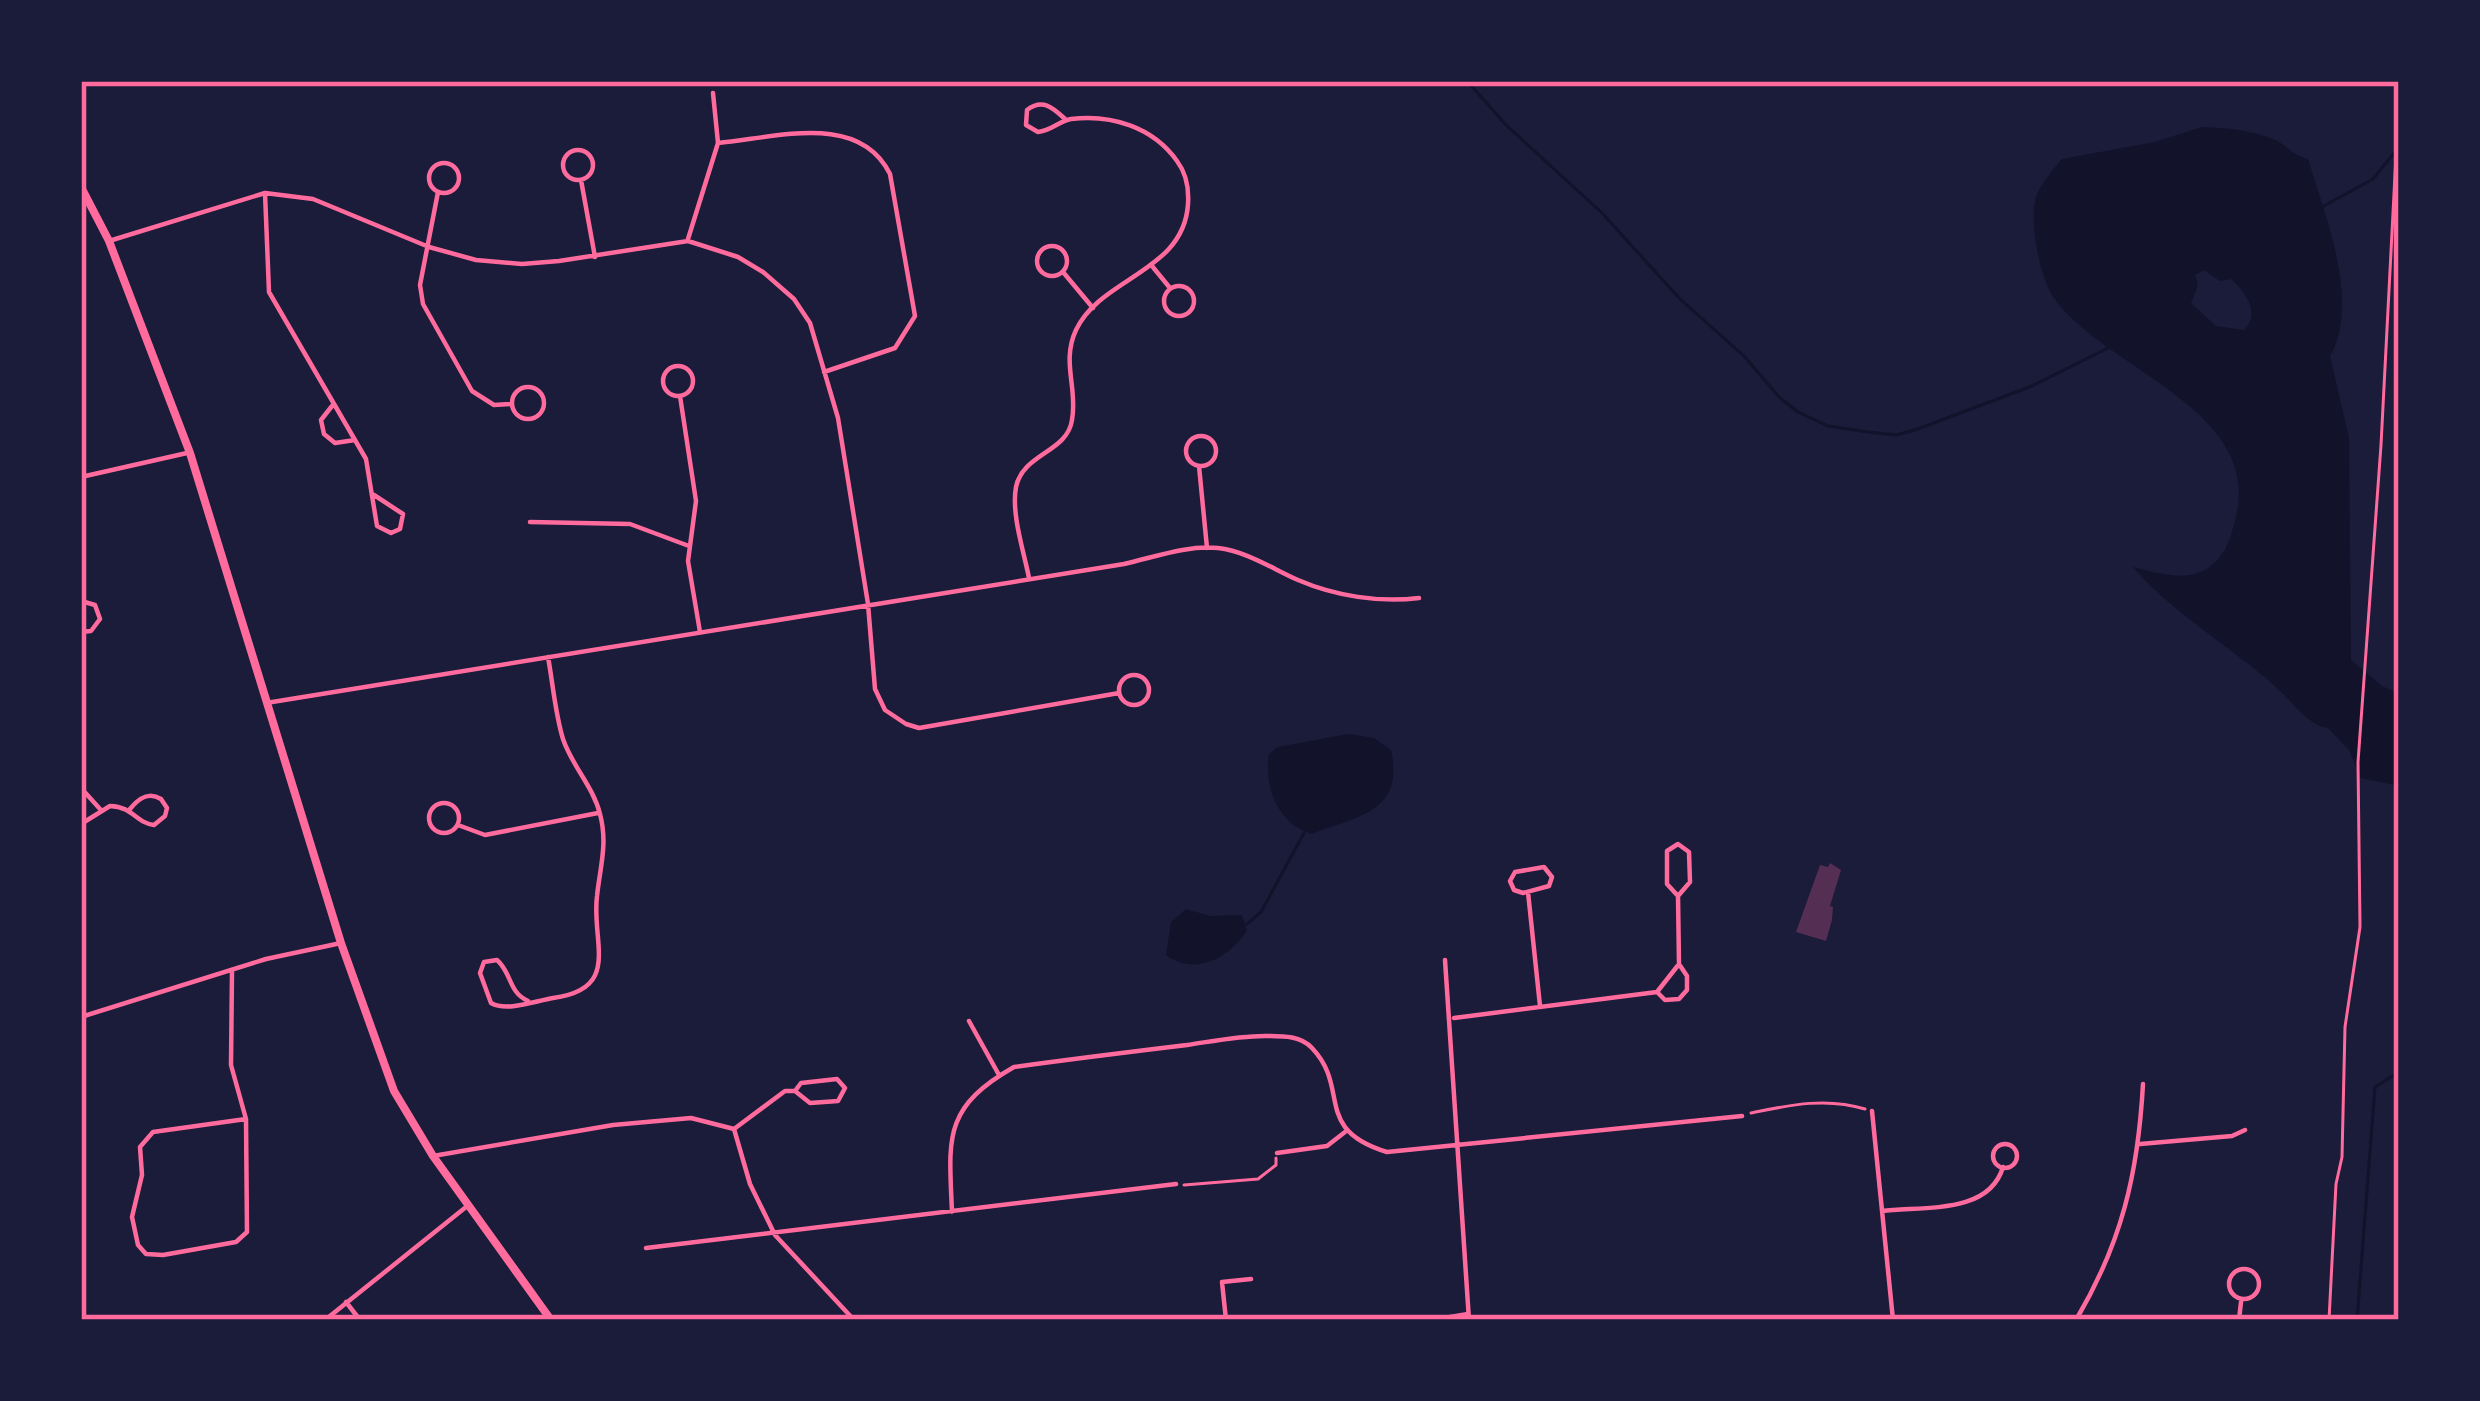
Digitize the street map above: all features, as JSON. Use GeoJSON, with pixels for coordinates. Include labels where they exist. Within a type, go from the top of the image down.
{"type":"FeatureCollection","features":[{"type":"Feature","properties":{"kind":"main road"},"geometry":{"type":"LineString","coordinates":[[81,187],[110,241],[190,452],[341,944],[394,1091],[433,1156],[551,1320]]}},
{"type":"Feature","properties":{"kind":"street"},"geometry":{"type":"LineString","coordinates":[[688,241],[718,143],[713,93]]}},
{"type":"Feature","properties":{"kind":"street"},"geometry":{"type":"LineString","coordinates":[[1029,578],[1016,488],[1027,465],[1059,444],[1070,428],[1068,351],[1077,328],[1093,308],[1152,266],[1172,246],[1186,220],[1188,193],[1182,167],[1157,140],[1139,128],[1112,121],[1065,119],[1046,132],[1026,125],[1027,110],[1041,104],[1065,119]]}},
{"type":"Feature","properties":{"kind":"street"},"geometry":{"type":"LineString","coordinates":[[718,143],[835,133],[863,140],[881,155],[890,174],[915,316],[895,348],[824,372]]}},
{"type":"Feature","properties":{"kind":"street"},"geometry":{"type":"LineString","coordinates":[[572,151],[584,151],[592,160],[591,173],[581,180],[564,173],[563,160],[572,151]]}},
{"type":"Feature","properties":{"kind":"street"},"geometry":{"type":"LineString","coordinates":[[441,162],[453,165],[460,182],[451,192],[438,192],[430,183],[430,170],[441,162]]}},
{"type":"Feature","properties":{"kind":"street"},"geometry":{"type":"LineString","coordinates":[[581,180],[595,257]]}},
{"type":"Feature","properties":{"kind":"street"},"geometry":{"type":"LineString","coordinates":[[438,192],[420,285],[423,304],[472,391],[494,404],[512,404]]}},
{"type":"Feature","properties":{"kind":"street"},"geometry":{"type":"LineString","coordinates":[[110,241],[265,193],[313,199],[429,247],[476,260],[522,264],[688,241],[738,257],[794,299],[810,323],[838,418],[868,604],[875,689],[885,710],[906,724],[933,726],[1119,693]]}},
{"type":"Feature","properties":{"kind":"street"},"geometry":{"type":"LineString","coordinates":[[265,193],[269,292],[366,459],[376,526],[391,533],[400,529],[403,514],[374,495]]}},
{"type":"Feature","properties":{"kind":"street"},"geometry":{"type":"LineString","coordinates":[[1054,246],[1064,251],[1068,262],[1063,272],[1053,277],[1043,273],[1037,259],[1043,249],[1054,246]]}},
{"type":"Feature","properties":{"kind":"street"},"geometry":{"type":"LineString","coordinates":[[1152,266],[1170,288]]}},
{"type":"Feature","properties":{"kind":"street"},"geometry":{"type":"LineString","coordinates":[[1063,272],[1093,308]]}},
{"type":"Feature","properties":{"kind":"street"},"geometry":{"type":"LineString","coordinates":[[1184,286],[1194,295],[1188,314],[1174,316],[1164,307],[1170,288],[1184,286]]}},
{"type":"Feature","properties":{"kind":"street"},"geometry":{"type":"LineString","coordinates":[[675,365],[692,375],[691,388],[680,396],[663,387],[664,373],[675,365]]}},
{"type":"Feature","properties":{"kind":"street"},"geometry":{"type":"LineString","coordinates":[[527,387],[538,391],[544,402],[539,414],[529,419],[517,415],[512,404],[516,392],[527,387]]}},
{"type":"Feature","properties":{"kind":"street"},"geometry":{"type":"LineString","coordinates":[[680,396],[697,501],[688,546],[700,632]]}},
{"type":"Feature","properties":{"kind":"street"},"geometry":{"type":"LineString","coordinates":[[334,404],[321,420],[324,434],[335,443],[355,440]]}},
{"type":"Feature","properties":{"kind":"street"},"geometry":{"type":"LineString","coordinates":[[1206,436],[1215,444],[1215,457],[1199,466],[1189,460],[1186,447],[1193,437],[1206,436]]}},
{"type":"Feature","properties":{"kind":"street"},"geometry":{"type":"LineString","coordinates":[[81,477],[190,452]]}},
{"type":"Feature","properties":{"kind":"street"},"geometry":{"type":"LineString","coordinates":[[1199,466],[1207,548]]}},
{"type":"Feature","properties":{"kind":"street"},"geometry":{"type":"LineString","coordinates":[[530,522],[630,524],[688,546]]}},
{"type":"Feature","properties":{"kind":"street"},"geometry":{"type":"LineString","coordinates":[[266,703],[1207,548],[1241,554],[1304,583],[1351,595],[1419,598]]}},
{"type":"Feature","properties":{"kind":"street"},"geometry":{"type":"LineString","coordinates":[[81,601],[95,604],[100,619],[91,631],[81,632]]}},
{"type":"Feature","properties":{"kind":"street"},"geometry":{"type":"LineString","coordinates":[[528,1001],[512,992],[497,960],[484,962],[480,973],[490,1003],[503,1008],[579,993],[590,983],[600,961],[597,896],[605,852],[600,812],[562,737],[548,655]]}},
{"type":"Feature","properties":{"kind":"street"},"geometry":{"type":"LineString","coordinates":[[1127,676],[1141,676],[1149,687],[1139,704],[1126,703],[1119,693],[1127,676]]}},
{"type":"Feature","properties":{"kind":"street"},"geometry":{"type":"LineString","coordinates":[[81,788],[100,809]]}},
{"type":"Feature","properties":{"kind":"street"},"geometry":{"type":"LineString","coordinates":[[81,824],[110,806],[130,809],[145,824],[154,825],[167,808],[150,795],[130,809]]}},
{"type":"Feature","properties":{"kind":"street"},"geometry":{"type":"LineString","coordinates":[[448,803],[458,812],[458,825],[447,834],[434,830],[430,812],[448,803]]}},
{"type":"Feature","properties":{"kind":"street"},"geometry":{"type":"LineString","coordinates":[[81,812],[81,824]]}},
{"type":"Feature","properties":{"kind":"street"},"geometry":{"type":"LineString","coordinates":[[458,825],[485,835],[600,812]]}},
{"type":"Feature","properties":{"kind":"street"},"geometry":{"type":"LineString","coordinates":[[1657,992],[1665,1000],[1679,999],[1688,990],[1687,976],[1679,964],[1678,896],[1690,882],[1689,852],[1678,844],[1666,851],[1667,884],[1678,896]]}},
{"type":"Feature","properties":{"kind":"street"},"geometry":{"type":"LineString","coordinates":[[1539,866],[1548,869],[1549,886],[1528,892],[1514,890],[1512,876],[1539,866]]}},
{"type":"Feature","properties":{"kind":"street"},"geometry":{"type":"LineString","coordinates":[[1528,892],[1540,1006]]}},
{"type":"Feature","properties":{"kind":"street"},"geometry":{"type":"LineString","coordinates":[[81,1016],[266,959],[341,944]]}},
{"type":"Feature","properties":{"kind":"street"},"geometry":{"type":"LineString","coordinates":[[1432,1320],[1468,1317],[1445,960]]}},
{"type":"Feature","properties":{"kind":"street"},"geometry":{"type":"LineString","coordinates":[[1452,1018],[1657,992],[1679,964]]}},
{"type":"Feature","properties":{"kind":"street"},"geometry":{"type":"LineString","coordinates":[[232,971],[231,1065],[246,1119],[247,1232],[236,1241],[163,1255],[146,1253],[138,1245],[132,1216],[142,1175],[140,1147],[153,1132],[246,1119]]}},
{"type":"Feature","properties":{"kind":"street"},"geometry":{"type":"LineString","coordinates":[[970,1021],[999,1075]]}},
{"type":"Feature","properties":{"kind":"street"},"geometry":{"type":"LineString","coordinates":[[952,1212],[949,1138],[957,1117],[1014,1066],[1100,1055],[1264,1035],[1295,1037],[1311,1046],[1321,1062],[1346,1132],[1358,1144],[1387,1152],[1742,1115]]}},
{"type":"Feature","properties":{"kind":"street"},"geometry":{"type":"LineString","coordinates":[[734,1129],[785,1091],[795,1091],[810,1103],[838,1101],[845,1088],[832,1078],[806,1081],[795,1091]]}},
{"type":"Feature","properties":{"kind":"street"},"geometry":{"type":"LineString","coordinates":[[2076,1320],[2123,1222],[2140,1144],[2143,1084]]}},
{"type":"Feature","properties":{"kind":"street"},"geometry":{"type":"LineString","coordinates":[[1872,1111],[1893,1320]]}},
{"type":"Feature","properties":{"kind":"street"},"geometry":{"type":"LineString","coordinates":[[433,1156],[652,1121],[691,1118],[734,1129]]}},
{"type":"Feature","properties":{"kind":"street"},"geometry":{"type":"LineString","coordinates":[[734,1129],[750,1184],[775,1235],[854,1320]]}},
{"type":"Feature","properties":{"kind":"street"},"geometry":{"type":"LineString","coordinates":[[2140,1144],[2231,1136],[2245,1130]]}},
{"type":"Feature","properties":{"kind":"street"},"geometry":{"type":"LineString","coordinates":[[1277,1153],[1327,1146],[1346,1132]]}},
{"type":"Feature","properties":{"kind":"street"},"geometry":{"type":"LineString","coordinates":[[1882,1211],[1972,1201],[1994,1189],[2003,1168],[2017,1160],[2011,1144],[1995,1149],[1994,1160],[2003,1168]]}},
{"type":"Feature","properties":{"kind":"street"},"geometry":{"type":"LineString","coordinates":[[646,1248],[1176,1184]]}},
{"type":"Feature","properties":{"kind":"street"},"geometry":{"type":"LineString","coordinates":[[326,1320],[469,1204]]}},
{"type":"Feature","properties":{"kind":"street"},"geometry":{"type":"LineString","coordinates":[[2246,1269],[2259,1283],[2254,1295],[2242,1299],[2229,1286],[2233,1274],[2246,1269]]}},
{"type":"Feature","properties":{"kind":"street"},"geometry":{"type":"LineString","coordinates":[[1226,1320],[1222,1282],[1251,1280]]}},
{"type":"Feature","properties":{"kind":"street"},"geometry":{"type":"LineString","coordinates":[[2239,1320],[2242,1299]]}},
{"type":"Feature","properties":{"kind":"street"},"geometry":{"type":"LineString","coordinates":[[346,1302],[360,1320]]}},
{"type":"Feature","properties":{"kind":"path"},"geometry":{"type":"LineString","coordinates":[[2329,1320],[2349,1008],[2360,927],[2357,798],[2399,97]]}},
{"type":"Feature","properties":{"kind":"path"},"geometry":{"type":"LineString","coordinates":[[1742,1115],[1794,1104],[1841,1101],[1872,1111]]}},
{"type":"Feature","properties":{"kind":"path"},"geometry":{"type":"LineString","coordinates":[[1176,1184],[1258,1179],[1276,1165],[1277,1153]]}},
{"type":"Feature","properties":{"kind":"shaded area"},"geometry":{"type":"Polygon","coordinates":[[[2202,127],[2229,129],[2273,139],[2308,159],[2331,232],[2341,285],[2339,334],[2330,356],[2349,438],[2351,660],[2399,694],[2399,786],[2361,778],[2349,750],[2328,728],[2307,718],[2133,567],[2184,576],[2212,565],[2233,530],[2238,478],[2225,446],[2202,417],[2074,321],[2052,295],[2036,247],[2034,207],[2041,187],[2062,159],[2155,142],[2202,127]],[[2204,270],[2195,275],[2198,285],[2191,303],[2216,326],[2244,330],[2251,317],[2250,303],[2231,279],[2220,281],[2204,270]]]}},
{"type":"Feature","properties":{"kind":"shaded area"},"geometry":{"type":"Polygon","coordinates":[[[1348,734],[1374,738],[1391,750],[1391,788],[1360,816],[1312,834],[1300,829],[1282,813],[1271,791],[1269,754],[1278,747],[1348,734]]]}},
{"type":"Feature","properties":{"kind":"shaded area"},"geometry":{"type":"Polygon","coordinates":[[[1186,909],[1210,916],[1242,915],[1247,930],[1232,948],[1211,961],[1177,961],[1166,955],[1171,922],[1186,909]]]}},
{"type":"Feature","properties":{"kind":"building"},"geometry":{"type":"Polygon","coordinates":[[[1830,863],[1841,870],[1826,941],[1796,932],[1820,865],[1830,863]]]}},
{"type":"Feature","properties":{"kind":"waterway"},"geometry":{"type":"LineString","coordinates":[[1467,81],[1506,125],[1602,213],[1680,299],[1744,356],[1780,398],[1828,426],[1896,435],[1915,430],[2032,386],[2110,347]]}},
{"type":"Feature","properties":{"kind":"waterway"},"geometry":{"type":"LineString","coordinates":[[2322,207],[2373,179],[2399,147]]}},
{"type":"Feature","properties":{"kind":"waterway"},"geometry":{"type":"LineString","coordinates":[[1247,924],[1261,912],[1304,833]]}},
{"type":"Feature","properties":{"kind":"waterway"},"geometry":{"type":"LineString","coordinates":[[2357,1320],[2375,1087],[2399,1072]]}}]}
